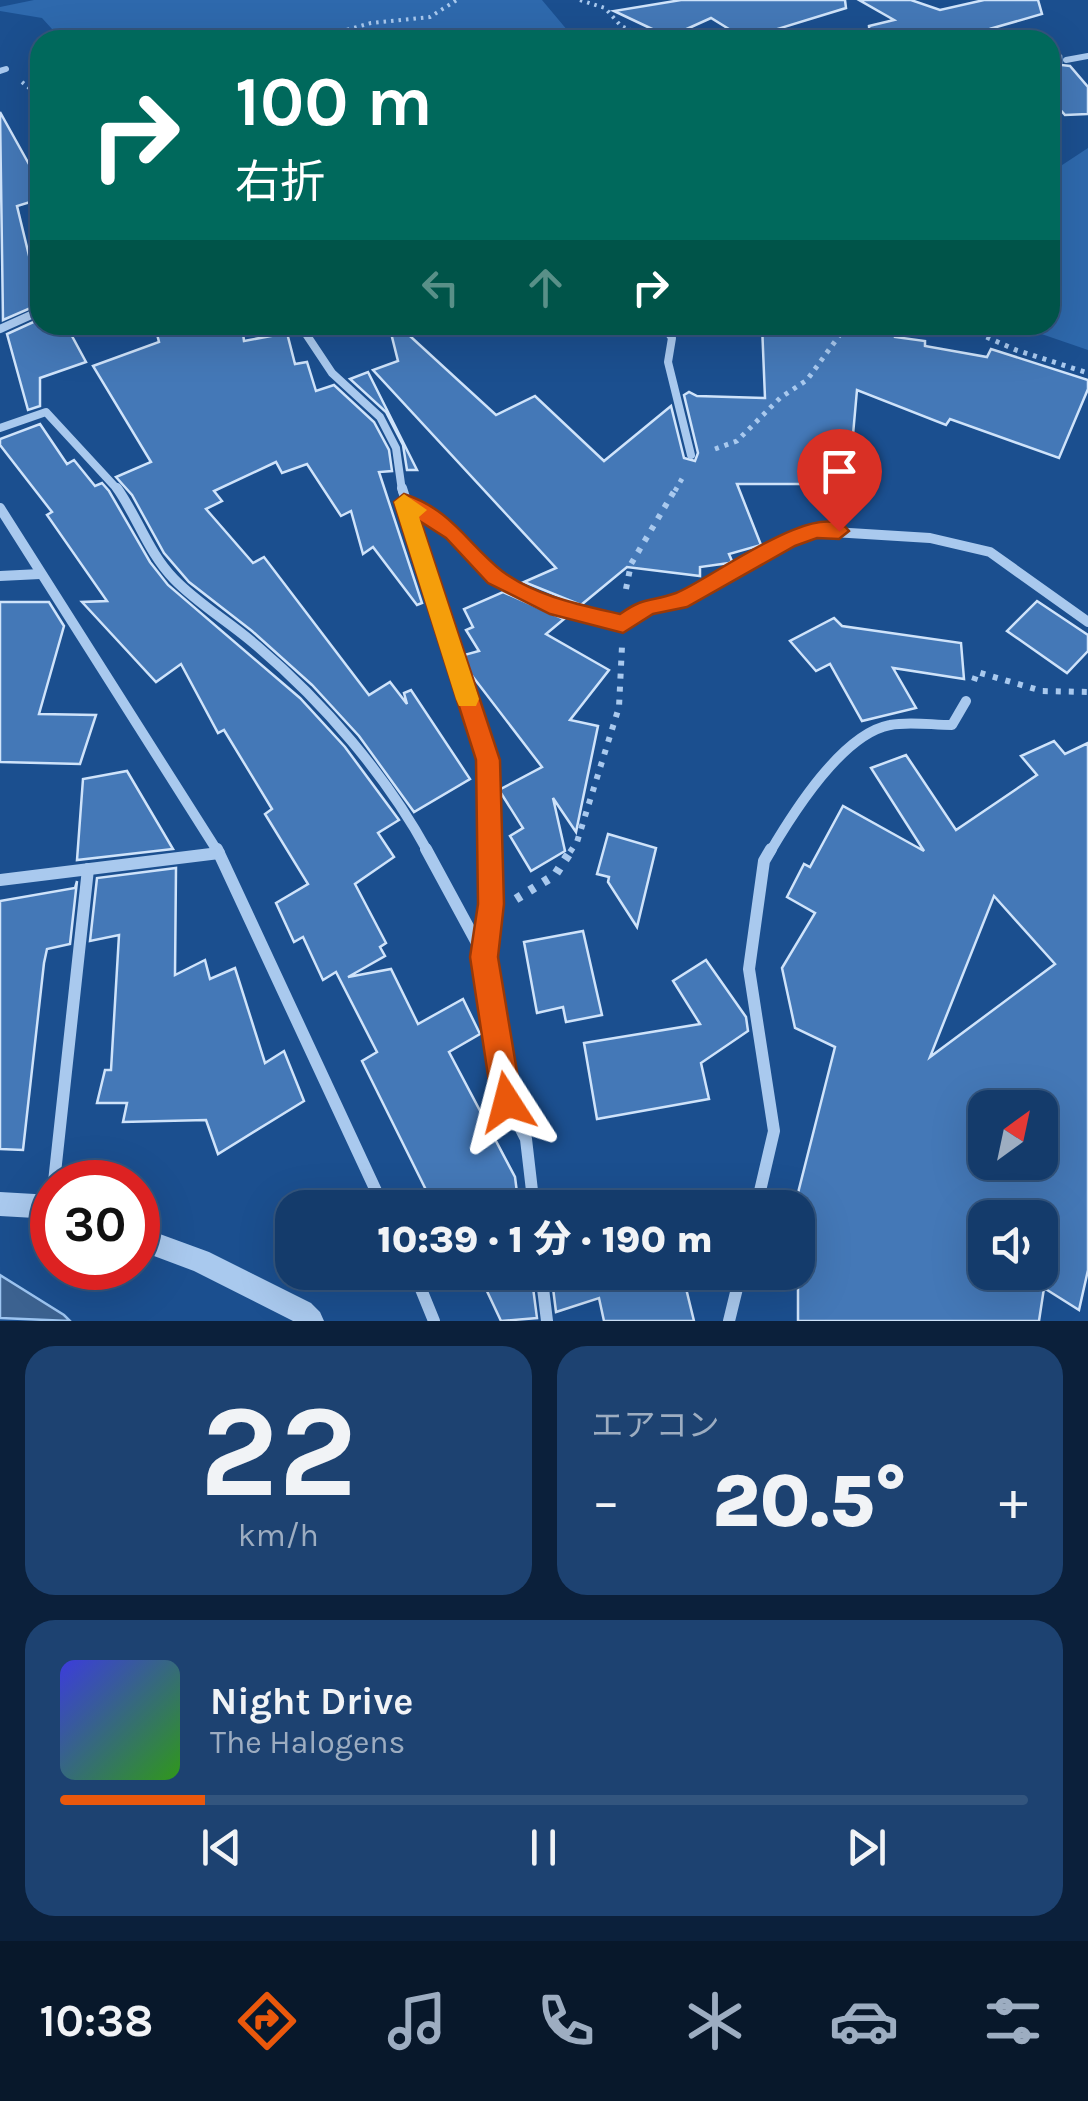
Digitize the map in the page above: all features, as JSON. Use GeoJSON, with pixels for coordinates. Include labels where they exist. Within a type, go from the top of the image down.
{"type":"FeatureCollection","features":[{"type":"Feature","properties":{"kind":"street"},"geometry":{"type":"LineString","coordinates":[[1066,60],[1088,56]]}},
{"type":"Feature","properties":{"kind":"street"},"geometry":{"type":"LineString","coordinates":[[0,329],[30,316]]}},
{"type":"Feature","properties":{"kind":"street"},"geometry":{"type":"LineString","coordinates":[[307,335],[332,373],[380,417],[396,448],[404,502],[488,760],[491,904],[484,957],[507,1102],[526,1139],[532,1190]]}},
{"type":"Feature","properties":{"kind":"street"},"geometry":{"type":"LineString","coordinates":[[670,335],[668,362],[691,455]]}},
{"type":"Feature","properties":{"kind":"street"},"geometry":{"type":"LineString","coordinates":[[0,428],[46,412],[118,489],[136,516],[143,538],[174,579],[260,648],[345,732],[417,832],[484,957]]}},
{"type":"Feature","properties":{"kind":"street"},"geometry":{"type":"LineString","coordinates":[[404,502],[453,532],[496,578],[557,608],[623,624],[648,606],[680,601],[788,540],[817,530],[930,538],[990,552],[1088,622]]}},
{"type":"Feature","properties":{"kind":"street"},"geometry":{"type":"LineString","coordinates":[[0,508],[219,853],[376,1190]]}},
{"type":"Feature","properties":{"kind":"street"},"geometry":{"type":"LineString","coordinates":[[0,576],[40,574]]}},
{"type":"Feature","properties":{"kind":"street"},"geometry":{"type":"LineString","coordinates":[[760,1190],[774,1131],[749,969],[764,861],[803,796],[859,740],[888,725],[952,724],[966,701]]}},
{"type":"Feature","properties":{"kind":"street"},"geometry":{"type":"LineString","coordinates":[[0,880],[219,853]]}},
{"type":"Feature","properties":{"kind":"street"},"geometry":{"type":"LineString","coordinates":[[56,1160],[88,868]]}},
{"type":"Feature","properties":{"kind":"street"},"geometry":{"type":"LineString","coordinates":[[0,1204],[30,1205]]}},
{"type":"Feature","properties":{"kind":"street"},"geometry":{"type":"LineString","coordinates":[[160,1246],[200,1261],[302,1312],[312,1321]]}},
{"type":"Feature","properties":{"kind":"street"},"geometry":{"type":"LineString","coordinates":[[421,1290],[434,1321]]}},
{"type":"Feature","properties":{"kind":"street"},"geometry":{"type":"LineString","coordinates":[[543,1290],[547,1321]]}},
{"type":"Feature","properties":{"kind":"street"},"geometry":{"type":"LineString","coordinates":[[729,1321],[737,1290]]}},
{"type":"Feature","properties":{"kind":"path"},"geometry":{"type":"LineString","coordinates":[[347,30],[372,23],[430,17],[457,0]]}},
{"type":"Feature","properties":{"kind":"path"},"geometry":{"type":"LineString","coordinates":[[580,0],[606,8],[621,26],[631,30]]}},
{"type":"Feature","properties":{"kind":"path"},"geometry":{"type":"LineString","coordinates":[[484,957],[515,900],[555,875],[577,842],[619,706],[630,564],[681,482],[691,455],[736,441],[780,398],[807,380],[839,335]]}},
{"type":"Feature","properties":{"kind":"path"},"geometry":{"type":"LineString","coordinates":[[982,335],[1088,373]]}},
{"type":"Feature","properties":{"kind":"path"},"geometry":{"type":"LineString","coordinates":[[966,701],[977,672],[1042,691],[1088,692]]}},
{"type":"Feature","properties":{"kind":"shaded area"},"geometry":{"type":"Polygon","coordinates":[[[34,0],[542,0],[567,30],[53,30],[42,18],[0,11],[0,7],[34,0]]]}},
{"type":"Feature","properties":{"kind":"shaded area"},"geometry":{"type":"Polygon","coordinates":[[[1088,148],[1088,350],[1044,335],[1060,335],[1060,166],[1088,148]]]}},
{"type":"Feature","properties":{"kind":"shaded area"},"geometry":{"type":"Polygon","coordinates":[[[0,1275],[64,1315],[70,1321],[0,1318],[0,1275]]]}},
{"type":"Feature","properties":{"kind":"building"},"geometry":{"type":"Polygon","coordinates":[[[681,0],[845,0],[846,8],[774,30],[730,30],[711,18],[684,30],[654,30],[614,11],[681,0]]]}},
{"type":"Feature","properties":{"kind":"building"},"geometry":{"type":"Polygon","coordinates":[[[859,0],[911,0],[940,10],[984,0],[1038,0],[1042,14],[993,28],[998,30],[869,30],[869,26],[894,20],[859,0]]]}},
{"type":"Feature","properties":{"kind":"building"},"geometry":{"type":"Polygon","coordinates":[[[1060,55],[1061,65],[1070,66],[1088,87],[1088,114],[1065,115],[1060,109],[1060,55]]]}},
{"type":"Feature","properties":{"kind":"building"},"geometry":{"type":"Polygon","coordinates":[[[0,112],[30,166],[30,202],[17,206],[30,260],[30,308],[3,320],[0,112]]]}},
{"type":"Feature","properties":{"kind":"building"},"geometry":{"type":"Polygon","coordinates":[[[30,324],[30,335],[71,335],[86,362],[40,378],[40,406],[28,410],[7,334],[30,324]]]}},
{"type":"Feature","properties":{"kind":"building"},"geometry":{"type":"Polygon","coordinates":[[[157,335],[243,335],[244,341],[288,335],[295,364],[307,362],[316,391],[334,385],[374,422],[389,450],[392,471],[379,472],[422,603],[417,605],[373,547],[363,554],[351,511],[341,516],[307,464],[282,473],[276,462],[214,491],[222,501],[206,509],[253,563],[264,557],[369,695],[390,682],[407,704],[404,693],[411,690],[470,779],[414,812],[359,736],[312,685],[189,582],[164,553],[132,495],[116,477],[151,462],[93,366],[159,342],[157,335]]]}},
{"type":"Feature","properties":{"kind":"building"},"geometry":{"type":"Polygon","coordinates":[[[392,335],[409,335],[496,415],[535,396],[604,461],[671,406],[684,458],[695,461],[698,453],[684,395],[689,392],[697,396],[765,398],[762,335],[895,335],[925,341],[925,346],[987,357],[991,349],[1088,380],[1088,389],[1059,458],[950,419],[946,425],[857,390],[851,457],[836,484],[737,484],[761,545],[729,554],[729,563],[700,567],[700,576],[627,567],[581,605],[524,582],[556,568],[373,370],[398,361],[392,335]]]}},
{"type":"Feature","properties":{"kind":"building"},"geometry":{"type":"Polygon","coordinates":[[[368,372],[417,470],[407,470],[403,445],[386,412],[350,379],[368,372]]]}},
{"type":"Feature","properties":{"kind":"building"},"geometry":{"type":"Polygon","coordinates":[[[40,424],[67,464],[74,460],[95,486],[102,483],[168,585],[300,698],[345,747],[399,820],[378,833],[394,857],[355,884],[386,943],[380,947],[385,956],[348,977],[391,969],[418,1024],[463,999],[480,1034],[449,1052],[515,1177],[517,1190],[426,1190],[362,1061],[377,1052],[336,972],[323,980],[303,937],[294,942],[276,903],[308,884],[265,814],[272,809],[224,730],[218,733],[181,664],[156,682],[82,602],[107,601],[47,515],[52,512],[0,445],[0,439],[40,424]]]}},
{"type":"Feature","properties":{"kind":"building"},"geometry":{"type":"Polygon","coordinates":[[[503,592],[564,619],[546,634],[609,670],[570,720],[598,726],[576,832],[553,798],[565,851],[531,871],[510,836],[523,828],[499,790],[542,767],[470,673],[464,655],[479,651],[466,630],[473,627],[464,609],[503,592]]]}},
{"type":"Feature","properties":{"kind":"building"},"geometry":{"type":"Polygon","coordinates":[[[1037,601],[1088,635],[1088,651],[1067,673],[1007,631],[1037,601]]]}},
{"type":"Feature","properties":{"kind":"building"},"geometry":{"type":"Polygon","coordinates":[[[0,602],[49,602],[64,626],[39,714],[96,715],[80,764],[0,762],[0,602]]]}},
{"type":"Feature","properties":{"kind":"building"},"geometry":{"type":"Polygon","coordinates":[[[834,618],[842,626],[961,643],[964,679],[893,668],[916,708],[862,721],[830,664],[816,671],[790,641],[834,618]]]}},
{"type":"Feature","properties":{"kind":"building"},"geometry":{"type":"Polygon","coordinates":[[[1054,741],[1065,754],[1088,743],[1088,1270],[1079,1310],[1047,1290],[1058,1290],[1058,1200],[968,1200],[968,1290],[1044,1290],[1039,1321],[798,1321],[798,1290],[815,1290],[815,1190],[799,1190],[835,1047],[795,1028],[782,968],[815,913],[787,897],[804,864],[810,867],[843,806],[924,851],[871,768],[906,755],[956,830],[1037,775],[1021,756],[1054,741]],[[994,896],[930,1057],[1055,964],[994,896]]]}},
{"type":"Feature","properties":{"kind":"building"},"geometry":{"type":"Polygon","coordinates":[[[127,771],[173,849],[77,860],[83,779],[127,771]]]}},
{"type":"Feature","properties":{"kind":"building"},"geometry":{"type":"Polygon","coordinates":[[[608,834],[656,848],[637,927],[608,882],[609,877],[597,874],[608,834]]]}},
{"type":"Feature","properties":{"kind":"building"},"geometry":{"type":"Polygon","coordinates":[[[176,868],[175,975],[205,960],[210,979],[235,968],[265,1063],[284,1051],[304,1101],[218,1154],[206,1120],[123,1122],[127,1103],[97,1103],[105,1070],[111,1070],[119,935],[90,941],[97,878],[176,868]]]}},
{"type":"Feature","properties":{"kind":"building"},"geometry":{"type":"Polygon","coordinates":[[[77,881],[70,944],[47,949],[44,963],[23,1150],[0,1149],[0,901],[75,888],[77,881]]]}},
{"type":"Feature","properties":{"kind":"building"},"geometry":{"type":"Polygon","coordinates":[[[583,931],[602,1015],[566,1022],[563,1007],[537,1013],[524,942],[583,931]]]}},
{"type":"Feature","properties":{"kind":"building"},"geometry":{"type":"Polygon","coordinates":[[[706,960],[746,1017],[748,1031],[701,1063],[709,1099],[597,1119],[584,1043],[700,1024],[673,981],[706,960]]]}},
{"type":"Feature","properties":{"kind":"building"},"geometry":{"type":"Polygon","coordinates":[[[486,1290],[533,1290],[537,1318],[501,1321],[486,1290]]]}},
{"type":"Feature","properties":{"kind":"building"},"geometry":{"type":"Polygon","coordinates":[[[553,1290],[686,1290],[694,1321],[604,1321],[599,1298],[556,1312],[553,1290]]]}},
{"type":"Feature","properties":{"kind":"slow traffic"},"geometry":{"type":"LineString","coordinates":[[417,510],[404,502],[468,699]]}},
{"type":"Feature","properties":{"kind":"route"},"geometry":{"type":"LineString","coordinates":[[507,1102],[484,957],[491,904],[488,760],[404,502],[453,532],[496,578],[557,608],[623,624],[648,606],[680,601],[788,540],[817,530],[839,531]]}}]}
